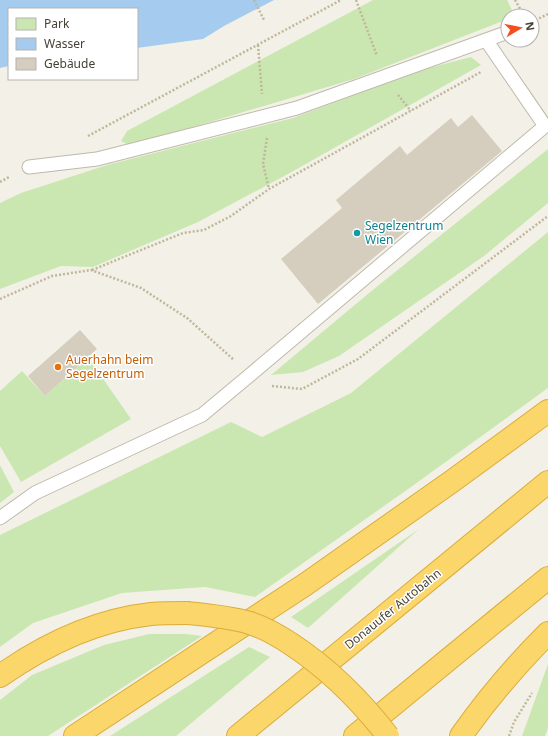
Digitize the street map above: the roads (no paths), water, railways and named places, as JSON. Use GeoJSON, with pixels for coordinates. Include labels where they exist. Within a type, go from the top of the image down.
{"type":"FeatureCollection","features":[{"type":"Feature","properties":{"kind":"highway"},"geometry":{"type":"LineString","coordinates":[[75,736],[306,584],[451,482],[548,411]]}},
{"type":"Feature","properties":{"kind":"highway","name":"Donauufer Autobahn"},"geometry":{"type":"LineString","coordinates":[[238,736],[548,482]]}},
{"type":"Feature","properties":{"kind":"highway"},"geometry":{"type":"LineString","coordinates":[[355,736],[548,578]]}},
{"type":"Feature","properties":{"kind":"highway"},"geometry":{"type":"LineString","coordinates":[[0,676],[44,649],[81,632],[113,622],[151,614],[187,613],[220,616],[251,623],[280,637],[310,656],[337,678],[388,736]]}},
{"type":"Feature","properties":{"kind":"highway"},"geometry":{"type":"LineString","coordinates":[[461,736],[485,702],[529,652],[548,633]]}},
{"type":"Feature","properties":{"kind":"lane"},"geometry":{"type":"LineString","coordinates":[[30,167],[97,159],[297,108],[500,35]]}},
{"type":"Feature","properties":{"kind":"lane"},"geometry":{"type":"LineString","coordinates":[[0,518],[35,493],[202,415],[545,126],[486,40]]}},
{"type":"Feature","properties":{"kind":"water"},"geometry":{"type":"Polygon","coordinates":[[[0,0],[274,0],[224,26],[203,39],[138,48],[138,8],[8,8],[8,66],[0,68],[0,0]]]}},
{"type":"Feature","properties":{"kind":"place","name":"Segelzentrum Wien"},"geometry":{"type":"Point","coordinates":[357,233]}},
{"type":"Feature","properties":{"kind":"place","name":"Auerhahn beim Segelzentrum"},"geometry":{"type":"Point","coordinates":[58,367]}}]}
